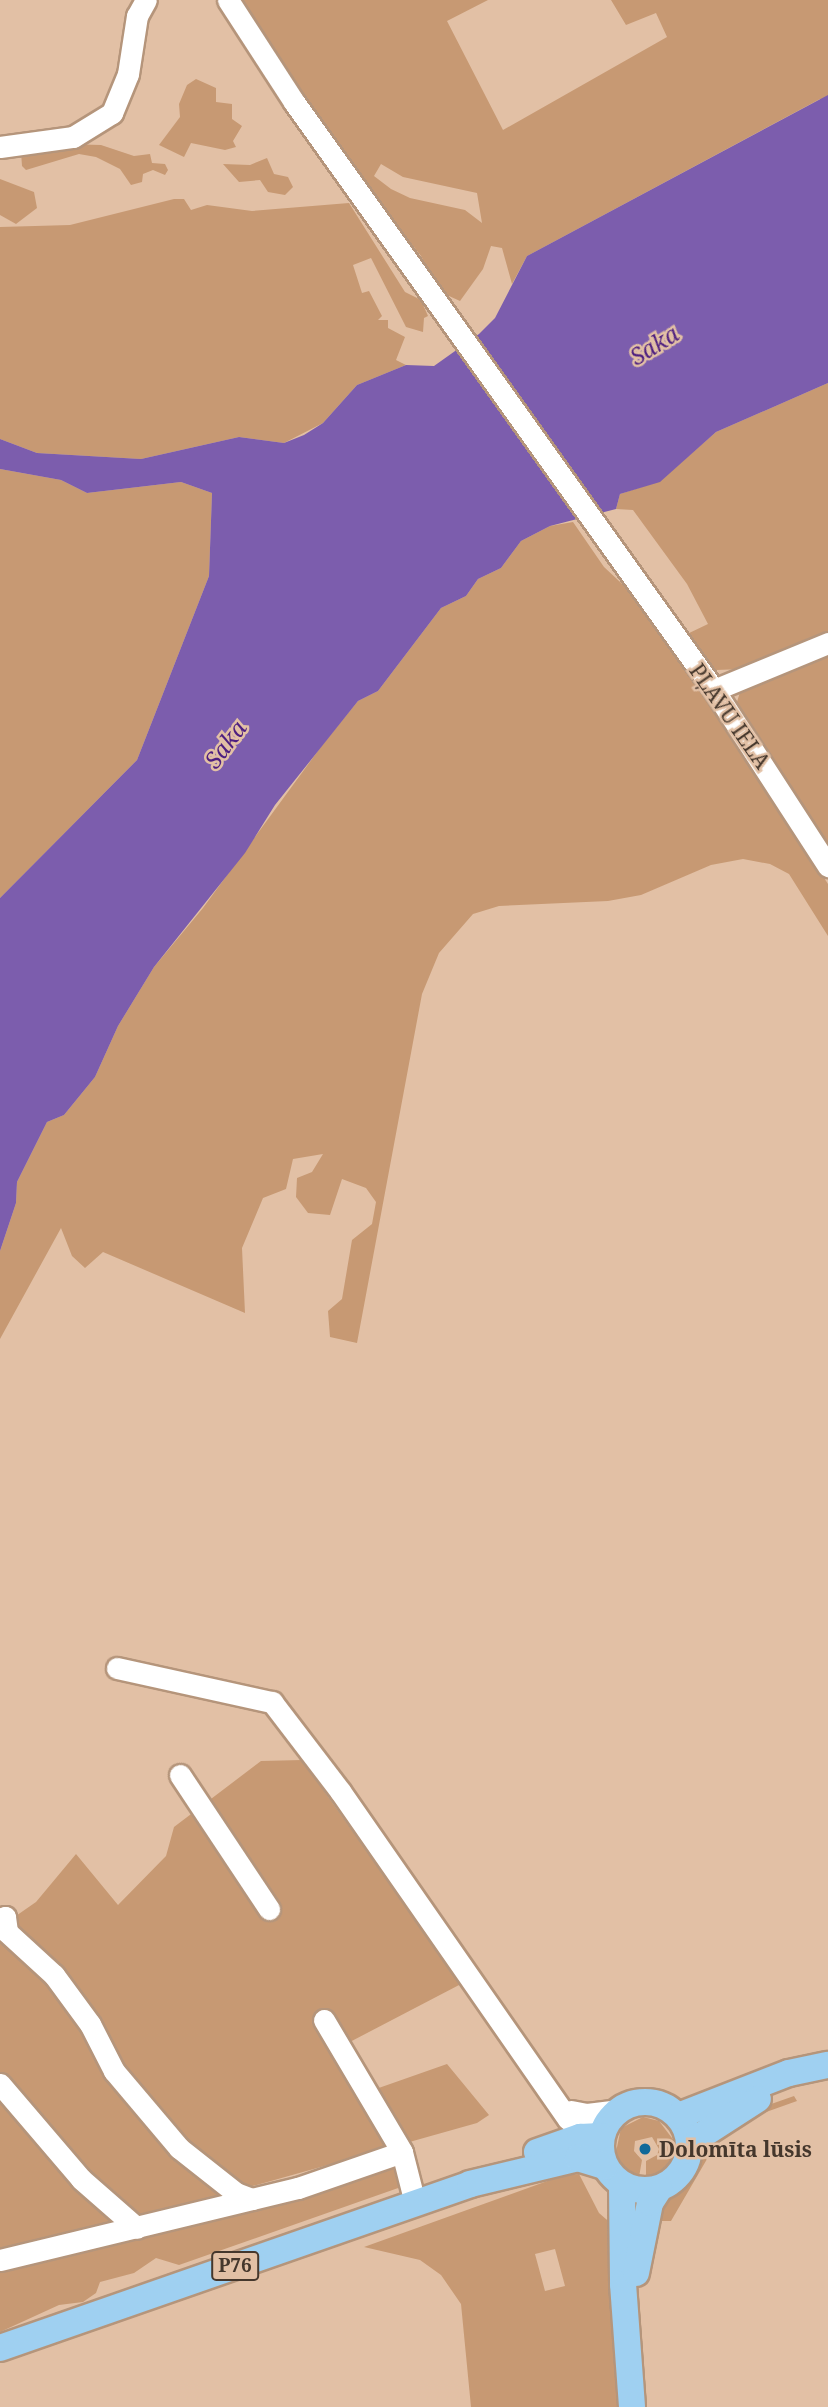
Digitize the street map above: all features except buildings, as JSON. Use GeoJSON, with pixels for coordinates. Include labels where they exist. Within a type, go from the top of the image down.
{"type":"FeatureCollection","features":[{"type":"Feature","properties":{"kind":"main road"},"geometry":{"type":"LineString","coordinates":[[689,2151],[689,2138],[678,2116],[789,2073],[823,2067]]}},
{"type":"Feature","properties":{"kind":"main road"},"geometry":{"type":"LineString","coordinates":[[626,2312],[650,2203],[659,2189],[680,2174],[689,2151],[699,2137],[740,2108],[823,2067]]}},
{"type":"Feature","properties":{"kind":"main road","name":"P76"},"geometry":{"type":"LineString","coordinates":[[470,2184],[543,2149],[609,2124],[631,2104],[656,2103],[678,2116]]}},
{"type":"Feature","properties":{"kind":"main road"},"geometry":{"type":"LineString","coordinates":[[609,2124],[632,2407]]}},
{"type":"Feature","properties":{"kind":"main road","name":"P76"},"geometry":{"type":"LineString","coordinates":[[0,2348],[470,2184],[578,2158],[647,2191],[659,2189]]}},
{"type":"Feature","properties":{"kind":"street"},"geometry":{"type":"LineString","coordinates":[[0,147],[72,136],[112,113],[128,74],[137,16],[146,0]]}},
{"type":"Feature","properties":{"kind":"street","name":"PĻAVU IELA"},"geometry":{"type":"LineString","coordinates":[[228,0],[294,103],[714,690],[828,866]]}},
{"type":"Feature","properties":{"kind":"street"},"geometry":{"type":"LineString","coordinates":[[714,690],[828,643]]}},
{"type":"Feature","properties":{"kind":"street"},"geometry":{"type":"LineString","coordinates":[[117,1668],[272,1702],[340,1791],[560,2105],[609,2124]]}},
{"type":"Feature","properties":{"kind":"street"},"geometry":{"type":"LineString","coordinates":[[180,1775],[269,1909]]}},
{"type":"Feature","properties":{"kind":"street"},"geometry":{"type":"LineString","coordinates":[[0,1920],[5,1917],[7,1932],[54,1975],[90,2024],[114,2071],[179,2148],[236,2193],[252,2199]]}},
{"type":"Feature","properties":{"kind":"street"},"geometry":{"type":"LineString","coordinates":[[324,2020],[402,2152],[415,2203]]}},
{"type":"Feature","properties":{"kind":"street"},"geometry":{"type":"LineString","coordinates":[[0,2084],[82,2179],[137,2228]]}},
{"type":"Feature","properties":{"kind":"street"},"geometry":{"type":"LineString","coordinates":[[0,2260],[298,2188],[402,2152]]}},
{"type":"Feature","properties":{"kind":"shaded area"},"geometry":{"type":"Polygon","coordinates":[[[241,0],[488,0],[447,21],[503,130],[667,37],[656,13],[626,25],[611,0],[828,0],[828,284],[820,99],[527,256],[512,284],[502,248],[491,246],[483,269],[460,301],[435,284],[421,256],[367,188],[258,32],[241,0]],[[381,164],[374,176],[391,189],[410,198],[465,210],[482,223],[477,193],[403,177],[381,164]]]}},
{"type":"Feature","properties":{"kind":"shaded area"},"geometry":{"type":"Polygon","coordinates":[[[196,79],[216,88],[216,102],[232,104],[232,119],[242,126],[233,141],[236,147],[225,150],[191,143],[184,157],[159,145],[180,117],[179,104],[187,85],[196,79]]]}},
{"type":"Feature","properties":{"kind":"shaded area"},"geometry":{"type":"Polygon","coordinates":[[[64,144],[101,145],[134,156],[150,154],[152,163],[165,164],[168,170],[165,175],[153,170],[143,174],[142,182],[131,185],[120,169],[96,157],[79,154],[26,170],[22,166],[21,152],[64,144]]]}},
{"type":"Feature","properties":{"kind":"shaded area"},"geometry":{"type":"Polygon","coordinates":[[[267,158],[274,174],[288,177],[293,187],[285,195],[268,192],[260,180],[239,182],[223,164],[250,165],[267,158]]]}},
{"type":"Feature","properties":{"kind":"shaded area"},"geometry":{"type":"Polygon","coordinates":[[[0,179],[34,192],[37,208],[16,224],[0,215],[0,179]]]}},
{"type":"Feature","properties":{"kind":"shaded area"},"geometry":{"type":"Polygon","coordinates":[[[174,199],[184,199],[191,210],[207,205],[252,211],[349,203],[405,292],[421,300],[428,316],[424,318],[423,332],[406,327],[371,258],[353,265],[362,293],[369,291],[382,316],[378,320],[388,320],[388,328],[405,337],[396,360],[406,365],[357,385],[323,423],[284,443],[239,437],[141,459],[37,453],[0,439],[0,227],[70,225],[174,199]]]}},
{"type":"Feature","properties":{"kind":"shaded area"},"geometry":{"type":"Polygon","coordinates":[[[828,383],[828,637],[744,669],[716,670],[685,635],[708,624],[687,584],[633,510],[616,509],[620,494],[660,481],[716,432],[828,383]]]}},
{"type":"Feature","properties":{"kind":"shaded area"},"geometry":{"type":"Polygon","coordinates":[[[0,469],[61,480],[87,493],[181,482],[212,493],[209,576],[137,760],[0,898],[0,469]]]}},
{"type":"Feature","properties":{"kind":"shaded area"},"geometry":{"type":"Polygon","coordinates":[[[573,522],[604,567],[634,595],[685,664],[828,884],[828,936],[789,874],[770,864],[743,859],[711,865],[641,895],[608,901],[499,906],[473,914],[439,953],[422,994],[357,1343],[330,1337],[328,1311],[342,1299],[352,1240],[372,1224],[376,1202],[366,1188],[342,1179],[330,1215],[308,1213],[296,1197],[297,1178],[312,1172],[323,1154],[293,1159],[286,1189],[263,1198],[242,1248],[245,1313],[103,1252],[85,1268],[72,1256],[61,1228],[0,1339],[0,1251],[16,1203],[17,1182],[47,1122],[64,1115],[95,1077],[118,1026],[154,967],[203,908],[323,744],[358,701],[378,691],[441,608],[466,596],[478,579],[501,568],[521,541],[550,526],[573,522]]]}},
{"type":"Feature","properties":{"kind":"shaded area"},"geometry":{"type":"Polygon","coordinates":[[[828,650],[828,850],[736,705],[741,689],[828,650]]]}},
{"type":"Feature","properties":{"kind":"shaded area"},"geometry":{"type":"Polygon","coordinates":[[[302,1760],[461,1984],[346,2044],[373,2090],[447,2064],[489,2115],[477,2123],[0,2257],[0,1927],[36,1902],[76,1854],[118,1905],[166,1856],[174,1827],[261,1761],[302,1760]]]}},
{"type":"Feature","properties":{"kind":"shaded area"},"geometry":{"type":"Polygon","coordinates":[[[794,2096],[797,2101],[755,2116],[721,2135],[671,2221],[651,2221],[665,2201],[689,2185],[707,2144],[754,2110],[794,2096]]]}},
{"type":"Feature","properties":{"kind":"shaded area"},"geometry":{"type":"Polygon","coordinates":[[[643,2117],[659,2121],[675,2142],[669,2166],[655,2176],[646,2178],[646,2161],[657,2155],[659,2149],[652,2137],[635,2141],[634,2151],[642,2160],[639,2177],[622,2167],[616,2152],[621,2128],[643,2117]]]}},
{"type":"Feature","properties":{"kind":"shaded area"},"geometry":{"type":"Polygon","coordinates":[[[397,2160],[401,2187],[179,2265],[156,2258],[134,2273],[100,2282],[96,2293],[83,2302],[59,2305],[0,2332],[0,2265],[397,2160]]]}},
{"type":"Feature","properties":{"kind":"shaded area"},"geometry":{"type":"Polygon","coordinates":[[[579,2174],[599,2213],[614,2226],[614,2364],[620,2407],[471,2407],[461,2304],[441,2275],[420,2260],[364,2247],[564,2175],[579,2174]],[[555,2249],[535,2254],[545,2291],[565,2286],[555,2249]]]}},
{"type":"Feature","properties":{"kind":"water","name":"Saka"},"geometry":{"type":"Polygon","coordinates":[[[828,95],[828,383],[716,432],[660,482],[620,494],[616,509],[550,526],[521,541],[501,568],[478,579],[466,596],[441,608],[378,691],[358,701],[275,805],[245,853],[154,967],[118,1026],[95,1077],[64,1115],[47,1122],[17,1182],[16,1203],[0,1251],[0,898],[137,760],[209,576],[212,493],[181,482],[87,493],[61,480],[0,469],[0,439],[37,453],[141,459],[239,437],[284,443],[304,435],[323,423],[357,385],[406,365],[434,366],[479,334],[495,318],[527,256],[828,95]]]}},
{"type":"Feature","properties":{"kind":"place","name":"Dolomīta lūsis"},"geometry":{"type":"Point","coordinates":[645,2149]}}]}
